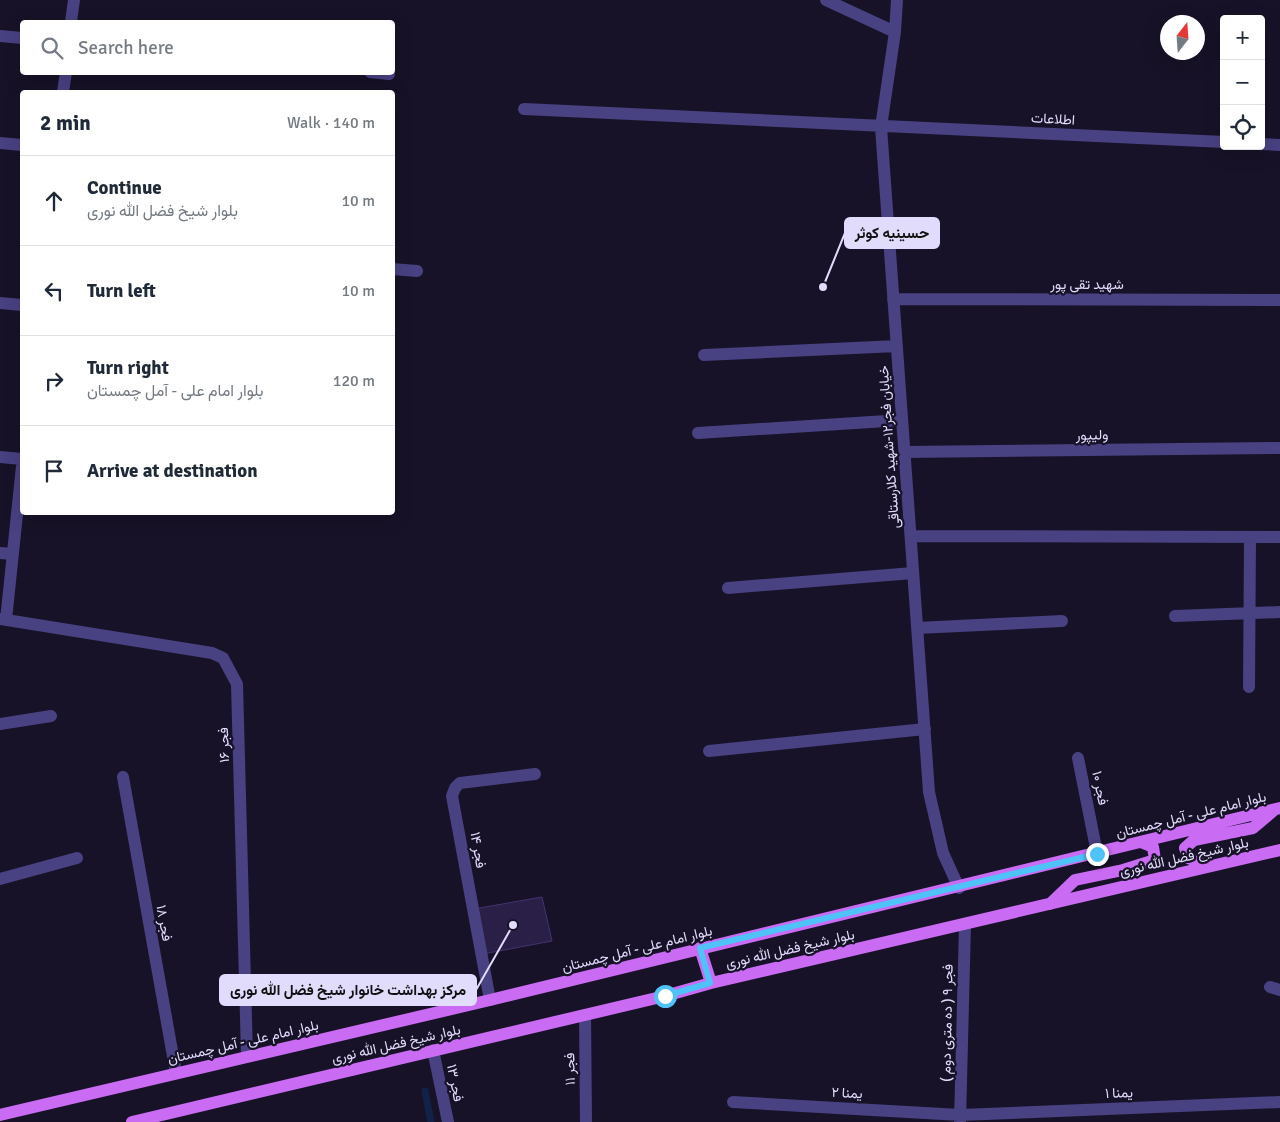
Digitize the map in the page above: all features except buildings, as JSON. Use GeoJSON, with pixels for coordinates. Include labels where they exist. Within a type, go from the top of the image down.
{"type":"FeatureCollection","features":[{"type":"Feature","properties":{"kind":"main road","name":"بلوار امام علی - آمل چمستان"},"geometry":{"type":"LineString","coordinates":[[0,1115],[959,888],[1277,809]]}},
{"type":"Feature","properties":{"kind":"main road"},"geometry":{"type":"LineString","coordinates":[[1209,866],[1188,858],[1185,848],[1194,840],[1253,828],[1277,809]]}},
{"type":"Feature","properties":{"kind":"main road"},"geometry":{"type":"LineString","coordinates":[[1050,904],[1075,880],[1123,870],[1155,860],[1153,847],[1141,842]]}},
{"type":"Feature","properties":{"kind":"main road","name":"بلوار شیخ فضل الله نوری"},"geometry":{"type":"LineString","coordinates":[[132,1122],[584,1015],[710,983],[1280,850]]}},
{"type":"Feature","properties":{"kind":"main road"},"geometry":{"type":"LineString","coordinates":[[700,948],[710,983]]}},
{"type":"Feature","properties":{"kind":"street"},"geometry":{"type":"LineString","coordinates":[[71,20],[74,0]]}},
{"type":"Feature","properties":{"kind":"street"},"geometry":{"type":"LineString","coordinates":[[826,0],[895,32]]}},
{"type":"Feature","properties":{"kind":"street","name":"خيابان فجر۱۲-شهيد كلارستاقی"},"geometry":{"type":"LineString","coordinates":[[897,0],[895,32],[881,127],[893,299],[929,792],[943,853],[959,888]]}},
{"type":"Feature","properties":{"kind":"street"},"geometry":{"type":"LineString","coordinates":[[0,36],[20,38]]}},
{"type":"Feature","properties":{"kind":"street"},"geometry":{"type":"LineString","coordinates":[[64,90],[66,75]]}},
{"type":"Feature","properties":{"kind":"street","name":"اطلاعات"},"geometry":{"type":"LineString","coordinates":[[524,109],[1220,142]]}},
{"type":"Feature","properties":{"kind":"street"},"geometry":{"type":"LineString","coordinates":[[0,143],[20,146]]}},
{"type":"Feature","properties":{"kind":"street"},"geometry":{"type":"LineString","coordinates":[[1265,144],[1280,145]]}},
{"type":"Feature","properties":{"kind":"street"},"geometry":{"type":"LineString","coordinates":[[395,269],[417,271]]}},
{"type":"Feature","properties":{"kind":"street","name":"شهید تقی پور"},"geometry":{"type":"LineString","coordinates":[[893,299],[1280,300]]}},
{"type":"Feature","properties":{"kind":"street"},"geometry":{"type":"LineString","coordinates":[[0,303],[20,305]]}},
{"type":"Feature","properties":{"kind":"street"},"geometry":{"type":"LineString","coordinates":[[704,354],[897,346]]}},
{"type":"Feature","properties":{"kind":"street"},"geometry":{"type":"LineString","coordinates":[[698,433],[902,420]]}},
{"type":"Feature","properties":{"kind":"street","name":"ولیپور"},"geometry":{"type":"LineString","coordinates":[[905,452],[1280,448]]}},
{"type":"Feature","properties":{"kind":"street"},"geometry":{"type":"LineString","coordinates":[[0,457],[20,459]]}},
{"type":"Feature","properties":{"kind":"street"},"geometry":{"type":"LineString","coordinates":[[3,620],[6,553],[20,477]]}},
{"type":"Feature","properties":{"kind":"street"},"geometry":{"type":"LineString","coordinates":[[911,536],[1280,537]]}},
{"type":"Feature","properties":{"kind":"street"},"geometry":{"type":"LineString","coordinates":[[1248,687],[1250,538]]}},
{"type":"Feature","properties":{"kind":"street"},"geometry":{"type":"LineString","coordinates":[[728,588],[913,573]]}},
{"type":"Feature","properties":{"kind":"street"},"geometry":{"type":"LineString","coordinates":[[1175,616],[1280,612]]}},
{"type":"Feature","properties":{"kind":"street","name":"فجر ۱۶"},"geometry":{"type":"LineString","coordinates":[[3,620],[212,653],[223,658],[237,684],[247,1056]]}},
{"type":"Feature","properties":{"kind":"street"},"geometry":{"type":"LineString","coordinates":[[917,628],[1062,620]]}},
{"type":"Feature","properties":{"kind":"street"},"geometry":{"type":"LineString","coordinates":[[0,724],[51,716]]}},
{"type":"Feature","properties":{"kind":"street"},"geometry":{"type":"LineString","coordinates":[[709,751],[925,729]]}},
{"type":"Feature","properties":{"kind":"street","name":"فجر ۱۰"},"geometry":{"type":"LineString","coordinates":[[1078,758],[1097,854]]}},
{"type":"Feature","properties":{"kind":"street","name":"فجر ۱۴"},"geometry":{"type":"LineString","coordinates":[[490,1000],[452,796],[455,788],[460,783],[535,774]]}},
{"type":"Feature","properties":{"kind":"street","name":"فجر ۱۸"},"geometry":{"type":"LineString","coordinates":[[123,777],[176,1073]]}},
{"type":"Feature","properties":{"kind":"street"},"geometry":{"type":"LineString","coordinates":[[0,879],[77,858]]}},
{"type":"Feature","properties":{"kind":"street","name":"فجر ۹ ( ده متری دوم )"},"geometry":{"type":"LineString","coordinates":[[960,1118],[965,925]]}},
{"type":"Feature","properties":{"kind":"street","name":"فجر ۱۱"},"geometry":{"type":"LineString","coordinates":[[584,1015],[586,1122]]}},
{"type":"Feature","properties":{"kind":"street","name":"فجر ۱۳"},"geometry":{"type":"LineString","coordinates":[[433,1050],[448,1122]]}},
{"type":"Feature","properties":{"kind":"street","name":"یمنا ۲"},"geometry":{"type":"LineString","coordinates":[[733,1102],[960,1118]]}},
{"type":"Feature","properties":{"kind":"street","name":"یمنا ۱"},"geometry":{"type":"LineString","coordinates":[[960,1118],[1280,1102]]}},
{"type":"Feature","properties":{"kind":"waterway"},"geometry":{"type":"LineString","coordinates":[[425,1091],[431,1122]]}},
{"type":"Feature","properties":{"kind":"place","name":"حسینیه کوثر"},"geometry":{"type":"Point","coordinates":[823,287]}},
{"type":"Feature","properties":{"kind":"place","name":"مرکز بهداشت خانوار شیخ فضل الله نوری"},"geometry":{"type":"Point","coordinates":[513,925]}},
{"type":"Feature","properties":{"kind":"route"},"geometry":{"type":"LineString","coordinates":[[665,996],[710,983],[700,948],[1097,854]]}}]}
